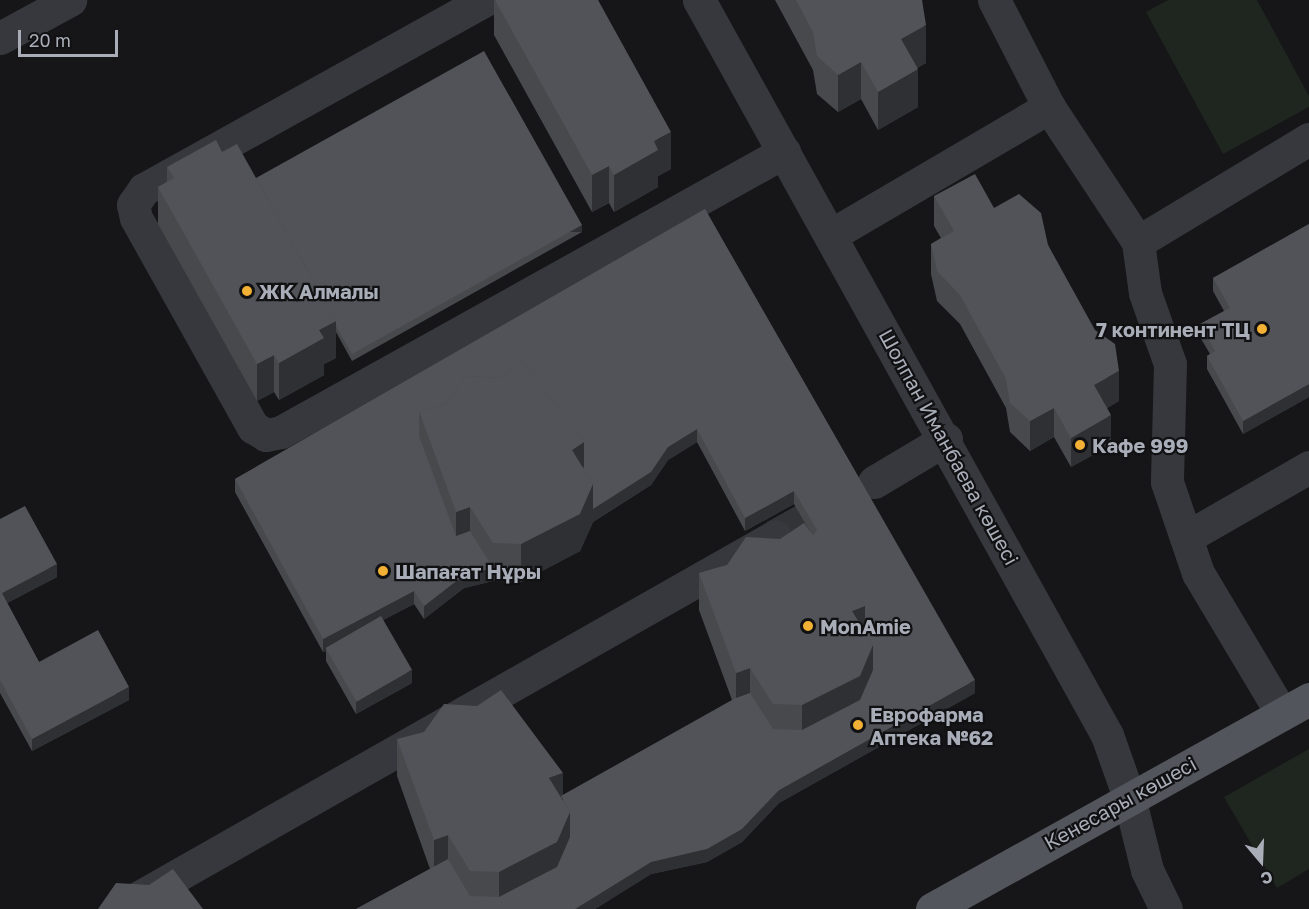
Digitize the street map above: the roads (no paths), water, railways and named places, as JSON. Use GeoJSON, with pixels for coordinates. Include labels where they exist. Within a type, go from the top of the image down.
{"type":"FeatureCollection","features":[{"type":"Feature","properties":{"kind":"main road","name":"Кенесары көшесі"},"geometry":{"type":"LineString","coordinates":[[932,909],[1295,706]]}},
{"type":"Feature","properties":{"kind":"street"},"geometry":{"type":"LineString","coordinates":[[0,39],[70,0]]}},
{"type":"Feature","properties":{"kind":"street"},"geometry":{"type":"LineString","coordinates":[[484,0],[144,189],[133,205],[135,218],[253,428],[266,435],[292,426],[784,152]]}},
{"type":"Feature","properties":{"kind":"street","name":"Шолпан Иманбаева көшесі"},"geometry":{"type":"LineString","coordinates":[[699,0],[946,439],[1107,735],[1129,797],[1147,870],[1166,909]]}},
{"type":"Feature","properties":{"kind":"street"},"geometry":{"type":"LineString","coordinates":[[994,0],[1049,107],[1138,242],[1144,292],[1170,364],[1167,482],[1198,573],[1295,706]]}},
{"type":"Feature","properties":{"kind":"street"},"geometry":{"type":"LineString","coordinates":[[831,236],[1049,107]]}},
{"type":"Feature","properties":{"kind":"street"},"geometry":{"type":"LineString","coordinates":[[1138,242],[1309,140]]}},
{"type":"Feature","properties":{"kind":"street"},"geometry":{"type":"LineString","coordinates":[[874,482],[946,439]]}},
{"type":"Feature","properties":{"kind":"street"},"geometry":{"type":"LineString","coordinates":[[1187,537],[1309,467]]}},
{"type":"Feature","properties":{"kind":"street"},"geometry":{"type":"LineString","coordinates":[[118,909],[775,536]]}},
{"type":"Feature","properties":{"kind":"tunnel"},"geometry":{"type":"LineString","coordinates":[[775,536],[843,498]]}},
{"type":"Feature","properties":{"kind":"place","name":"ЖК Алмалы"},"geometry":{"type":"Point","coordinates":[247,291]}},
{"type":"Feature","properties":{"kind":"place","name":"7 континент ТЦ"},"geometry":{"type":"Point","coordinates":[1262,329]}},
{"type":"Feature","properties":{"kind":"place","name":"Кафе 999"},"geometry":{"type":"Point","coordinates":[1080,445]}},
{"type":"Feature","properties":{"kind":"place","name":"Шапағат Нұры"},"geometry":{"type":"Point","coordinates":[383,571]}},
{"type":"Feature","properties":{"kind":"place","name":"MonAmie"},"geometry":{"type":"Point","coordinates":[808,626]}},
{"type":"Feature","properties":{"kind":"place","name":"Еврофарма Аптека №62"},"geometry":{"type":"Point","coordinates":[858,725]}}]}
